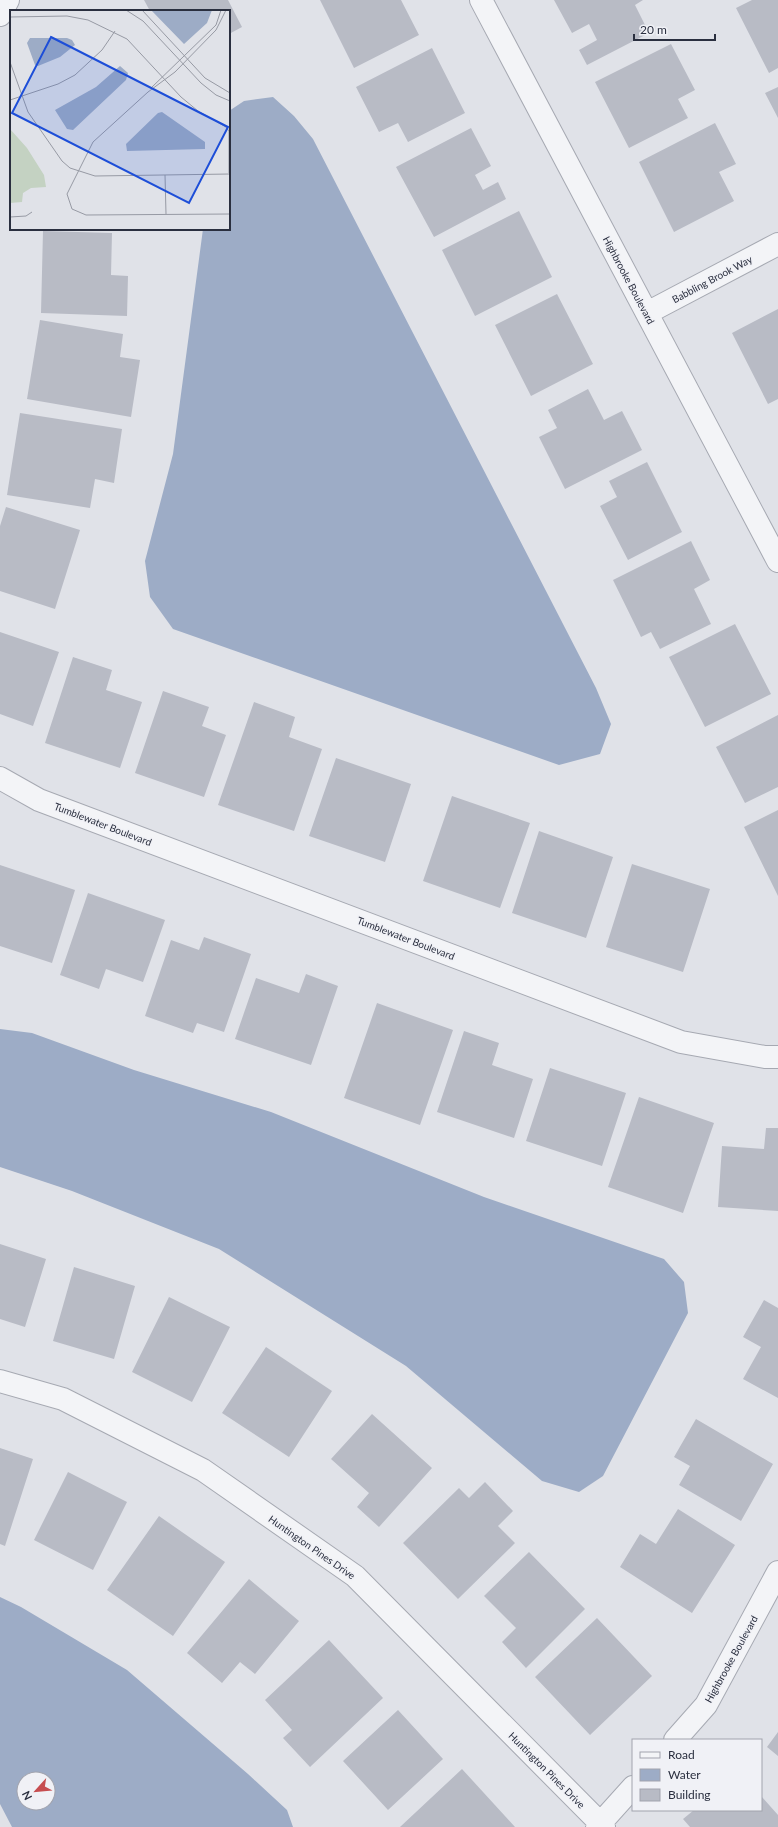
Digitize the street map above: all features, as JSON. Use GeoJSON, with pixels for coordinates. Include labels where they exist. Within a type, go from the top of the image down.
{"type":"FeatureCollection","features":[{"type":"Feature","properties":{"kind":"street"},"geometry":{"type":"LineString","coordinates":[[0,15],[8,0]]}},
{"type":"Feature","properties":{"kind":"street","name":"Highbrooke Boulevard"},"geometry":{"type":"LineString","coordinates":[[481,0],[778,561]]}},
{"type":"Feature","properties":{"kind":"street","name":"Babbling Brook Way"},"geometry":{"type":"LineString","coordinates":[[647,314],[778,244]]}},
{"type":"Feature","properties":{"kind":"street","name":"Tumblewater Boulevard"},"geometry":{"type":"LineString","coordinates":[[0,778],[39,800],[681,1042],[765,1057],[778,1057]]}},
{"type":"Feature","properties":{"kind":"street","name":"Tumblewater Boulevard"},"geometry":{"type":"LineString","coordinates":[[0,792],[39,800]]}},
{"type":"Feature","properties":{"kind":"street","name":"Huntington Pines Drive"},"geometry":{"type":"LineString","coordinates":[[0,1381],[63,1400],[203,1470],[355,1576],[600,1826]]}},
{"type":"Feature","properties":{"kind":"street","name":"Highbrooke Boulevard"},"geometry":{"type":"LineString","coordinates":[[675,1739],[706,1705],[778,1572]]}},
{"type":"Feature","properties":{"kind":"street"},"geometry":{"type":"LineString","coordinates":[[600,1826],[632,1788]]}},
{"type":"Feature","properties":{"kind":"water"},"geometry":{"type":"Polygon","coordinates":[[[273,97],[294,116],[313,139],[596,688],[611,724],[600,754],[559,765],[173,629],[150,597],[145,561],[173,454],[203,230],[230,230],[230,110],[244,101],[273,97]]]}},
{"type":"Feature","properties":{"kind":"water"},"geometry":{"type":"Polygon","coordinates":[[[0,1029],[32,1033],[134,1070],[271,1112],[484,1197],[664,1259],[684,1282],[688,1313],[603,1476],[579,1492],[542,1481],[406,1366],[219,1249],[72,1191],[0,1167],[0,1029]]]}},
{"type":"Feature","properties":{"kind":"water"},"geometry":{"type":"Polygon","coordinates":[[[0,1597],[21,1607],[127,1670],[248,1774],[287,1810],[293,1827],[12,1827],[0,1804],[0,1597]]]}},
{"type":"Feature","properties":{"kind":"building"},"geometry":{"type":"Polygon","coordinates":[[[144,0],[228,0],[242,27],[230,33],[230,10],[149,10],[144,0]]]}},
{"type":"Feature","properties":{"kind":"building"},"geometry":{"type":"Polygon","coordinates":[[[320,0],[401,0],[419,35],[354,68],[320,0]]]}},
{"type":"Feature","properties":{"kind":"building"},"geometry":{"type":"Polygon","coordinates":[[[554,0],[643,0],[635,5],[649,33],[587,65],[579,50],[597,40],[589,24],[572,33],[554,0]]]}},
{"type":"Feature","properties":{"kind":"building"},"geometry":{"type":"Polygon","coordinates":[[[752,0],[778,0],[778,68],[769,73],[736,8],[752,0]]]}},
{"type":"Feature","properties":{"kind":"building"},"geometry":{"type":"Polygon","coordinates":[[[671,44],[695,90],[678,99],[688,118],[629,148],[595,82],[671,44]]]}},
{"type":"Feature","properties":{"kind":"building"},"geometry":{"type":"Polygon","coordinates":[[[432,48],[465,113],[408,142],[398,123],[379,132],[356,87],[432,48]]]}},
{"type":"Feature","properties":{"kind":"building"},"geometry":{"type":"Polygon","coordinates":[[[778,87],[778,118],[765,93],[778,87]]]}},
{"type":"Feature","properties":{"kind":"building"},"geometry":{"type":"Polygon","coordinates":[[[715,123],[736,164],[719,172],[734,201],[674,232],[639,162],[715,123]]]}},
{"type":"Feature","properties":{"kind":"building"},"geometry":{"type":"Polygon","coordinates":[[[471,128],[491,166],[475,175],[483,190],[498,182],[506,199],[434,237],[396,167],[471,128]]]}},
{"type":"Feature","properties":{"kind":"building"},"geometry":{"type":"Polygon","coordinates":[[[519,211],[552,277],[475,316],[442,250],[519,211]]]}},
{"type":"Feature","properties":{"kind":"building"},"geometry":{"type":"Polygon","coordinates":[[[43,231],[112,233],[111,275],[128,276],[127,316],[41,313],[43,231]]]}},
{"type":"Feature","properties":{"kind":"building"},"geometry":{"type":"Polygon","coordinates":[[[557,294],[593,364],[531,396],[495,325],[557,294]]]}},
{"type":"Feature","properties":{"kind":"building"},"geometry":{"type":"Polygon","coordinates":[[[778,309],[778,399],[768,404],[732,333],[778,309]]]}},
{"type":"Feature","properties":{"kind":"building"},"geometry":{"type":"Polygon","coordinates":[[[40,320],[123,334],[120,357],[140,360],[131,417],[27,399],[40,320]]]}},
{"type":"Feature","properties":{"kind":"building"},"geometry":{"type":"Polygon","coordinates":[[[588,389],[604,420],[622,411],[642,450],[565,489],[539,437],[557,428],[548,410],[588,389]]]}},
{"type":"Feature","properties":{"kind":"building"},"geometry":{"type":"Polygon","coordinates":[[[20,413],[122,429],[114,483],[95,479],[90,508],[7,495],[20,413]]]}},
{"type":"Feature","properties":{"kind":"building"},"geometry":{"type":"Polygon","coordinates":[[[647,462],[682,532],[628,560],[600,506],[617,497],[609,481],[647,462]]]}},
{"type":"Feature","properties":{"kind":"building"},"geometry":{"type":"Polygon","coordinates":[[[6,507],[80,530],[55,609],[0,591],[0,526],[6,507]]]}},
{"type":"Feature","properties":{"kind":"building"},"geometry":{"type":"Polygon","coordinates":[[[691,541],[710,580],[694,589],[711,624],[660,649],[651,632],[641,637],[613,580],[691,541]]]}},
{"type":"Feature","properties":{"kind":"building"},"geometry":{"type":"Polygon","coordinates":[[[735,624],[771,694],[705,727],[669,657],[735,624]]]}},
{"type":"Feature","properties":{"kind":"building"},"geometry":{"type":"Polygon","coordinates":[[[0,632],[59,652],[33,726],[0,714],[0,632]]]}},
{"type":"Feature","properties":{"kind":"building"},"geometry":{"type":"Polygon","coordinates":[[[73,657],[112,670],[106,690],[142,702],[120,768],[45,743],[73,657]]]}},
{"type":"Feature","properties":{"kind":"building"},"geometry":{"type":"Polygon","coordinates":[[[163,691],[209,707],[202,726],[226,735],[204,797],[135,773],[163,691]]]}},
{"type":"Feature","properties":{"kind":"building"},"geometry":{"type":"Polygon","coordinates":[[[254,702],[295,717],[289,737],[322,749],[294,831],[218,805],[254,702]]]}},
{"type":"Feature","properties":{"kind":"building"},"geometry":{"type":"Polygon","coordinates":[[[778,715],[778,787],[745,803],[716,747],[778,715]]]}},
{"type":"Feature","properties":{"kind":"building"},"geometry":{"type":"Polygon","coordinates":[[[336,758],[411,784],[385,862],[309,836],[336,758]]]}},
{"type":"Feature","properties":{"kind":"building"},"geometry":{"type":"Polygon","coordinates":[[[452,796],[530,823],[500,908],[423,881],[452,796]]]}},
{"type":"Feature","properties":{"kind":"building"},"geometry":{"type":"Polygon","coordinates":[[[778,810],[778,896],[744,827],[778,810]]]}},
{"type":"Feature","properties":{"kind":"building"},"geometry":{"type":"Polygon","coordinates":[[[539,831],[613,857],[586,938],[512,913],[539,831]]]}},
{"type":"Feature","properties":{"kind":"building"},"geometry":{"type":"Polygon","coordinates":[[[632,864],[710,889],[683,972],[606,947],[632,864]]]}},
{"type":"Feature","properties":{"kind":"building"},"geometry":{"type":"Polygon","coordinates":[[[0,865],[75,890],[52,963],[0,946],[0,865]]]}},
{"type":"Feature","properties":{"kind":"building"},"geometry":{"type":"Polygon","coordinates":[[[88,893],[165,920],[143,982],[106,969],[99,989],[60,975],[88,893]]]}},
{"type":"Feature","properties":{"kind":"building"},"geometry":{"type":"Polygon","coordinates":[[[204,937],[251,954],[224,1032],[197,1023],[193,1033],[145,1016],[171,940],[199,950],[204,937]]]}},
{"type":"Feature","properties":{"kind":"building"},"geometry":{"type":"Polygon","coordinates":[[[306,974],[338,986],[311,1065],[235,1039],[256,978],[299,993],[306,974]]]}},
{"type":"Feature","properties":{"kind":"building"},"geometry":{"type":"Polygon","coordinates":[[[377,1003],[453,1030],[420,1125],[344,1098],[377,1003]]]}},
{"type":"Feature","properties":{"kind":"building"},"geometry":{"type":"Polygon","coordinates":[[[464,1031],[499,1043],[492,1065],[533,1079],[514,1138],[437,1112],[464,1031]]]}},
{"type":"Feature","properties":{"kind":"building"},"geometry":{"type":"Polygon","coordinates":[[[550,1068],[626,1093],[602,1166],[526,1141],[550,1068]]]}},
{"type":"Feature","properties":{"kind":"building"},"geometry":{"type":"Polygon","coordinates":[[[639,1097],[714,1123],[683,1213],[608,1187],[639,1097]]]}},
{"type":"Feature","properties":{"kind":"building"},"geometry":{"type":"Polygon","coordinates":[[[766,1128],[778,1128],[778,1211],[718,1207],[722,1146],[764,1149],[766,1128]]]}},
{"type":"Feature","properties":{"kind":"building"},"geometry":{"type":"Polygon","coordinates":[[[0,1244],[46,1259],[25,1327],[0,1319],[0,1244]]]}},
{"type":"Feature","properties":{"kind":"building"},"geometry":{"type":"Polygon","coordinates":[[[74,1267],[135,1286],[114,1359],[53,1341],[74,1267]]]}},
{"type":"Feature","properties":{"kind":"building"},"geometry":{"type":"Polygon","coordinates":[[[169,1297],[230,1327],[192,1402],[132,1372],[169,1297]]]}},
{"type":"Feature","properties":{"kind":"building"},"geometry":{"type":"Polygon","coordinates":[[[764,1300],[778,1308],[778,1398],[743,1379],[761,1347],[743,1337],[764,1300]]]}},
{"type":"Feature","properties":{"kind":"building"},"geometry":{"type":"Polygon","coordinates":[[[266,1347],[332,1391],[289,1457],[222,1413],[266,1347]]]}},
{"type":"Feature","properties":{"kind":"building"},"geometry":{"type":"Polygon","coordinates":[[[372,1414],[432,1468],[379,1527],[357,1507],[369,1493],[331,1459],[372,1414]]]}},
{"type":"Feature","properties":{"kind":"building"},"geometry":{"type":"Polygon","coordinates":[[[696,1419],[773,1464],[741,1521],[679,1485],[690,1466],[674,1457],[696,1419]]]}},
{"type":"Feature","properties":{"kind":"building"},"geometry":{"type":"Polygon","coordinates":[[[0,1448],[33,1459],[5,1546],[0,1544],[0,1448]]]}},
{"type":"Feature","properties":{"kind":"building"},"geometry":{"type":"Polygon","coordinates":[[[68,1472],[127,1502],[93,1570],[34,1540],[68,1472]]]}},
{"type":"Feature","properties":{"kind":"building"},"geometry":{"type":"Polygon","coordinates":[[[485,1482],[513,1511],[498,1526],[515,1543],[458,1599],[403,1543],[459,1488],[469,1498],[485,1482]]]}},
{"type":"Feature","properties":{"kind":"building"},"geometry":{"type":"Polygon","coordinates":[[[678,1509],[735,1545],[692,1613],[620,1567],[640,1534],[656,1544],[678,1509]]]}},
{"type":"Feature","properties":{"kind":"building"},"geometry":{"type":"Polygon","coordinates":[[[159,1516],[225,1562],[173,1636],[107,1590],[159,1516]]]}},
{"type":"Feature","properties":{"kind":"building"},"geometry":{"type":"Polygon","coordinates":[[[529,1552],[585,1609],[526,1668],[502,1642],[516,1628],[484,1596],[529,1552]]]}},
{"type":"Feature","properties":{"kind":"building"},"geometry":{"type":"Polygon","coordinates":[[[249,1579],[299,1621],[255,1674],[240,1662],[222,1683],[187,1653],[249,1579]]]}},
{"type":"Feature","properties":{"kind":"building"},"geometry":{"type":"Polygon","coordinates":[[[597,1618],[652,1676],[590,1735],[535,1677],[597,1618]]]}},
{"type":"Feature","properties":{"kind":"building"},"geometry":{"type":"Polygon","coordinates":[[[329,1640],[383,1698],[310,1767],[283,1738],[292,1730],[265,1700],[329,1640]]]}},
{"type":"Feature","properties":{"kind":"building"},"geometry":{"type":"Polygon","coordinates":[[[398,1710],[443,1759],[388,1810],[343,1761],[398,1710]]]}},
{"type":"Feature","properties":{"kind":"building"},"geometry":{"type":"Polygon","coordinates":[[[778,1732],[778,1756],[767,1747],[778,1732]]]}},
{"type":"Feature","properties":{"kind":"building"},"geometry":{"type":"Polygon","coordinates":[[[462,1769],[515,1827],[400,1827],[462,1769]]]}},
{"type":"Feature","properties":{"kind":"building"},"geometry":{"type":"Polygon","coordinates":[[[762,1797],[778,1815],[778,1827],[690,1827],[683,1819],[693,1811],[762,1811],[762,1797]]]}}]}
